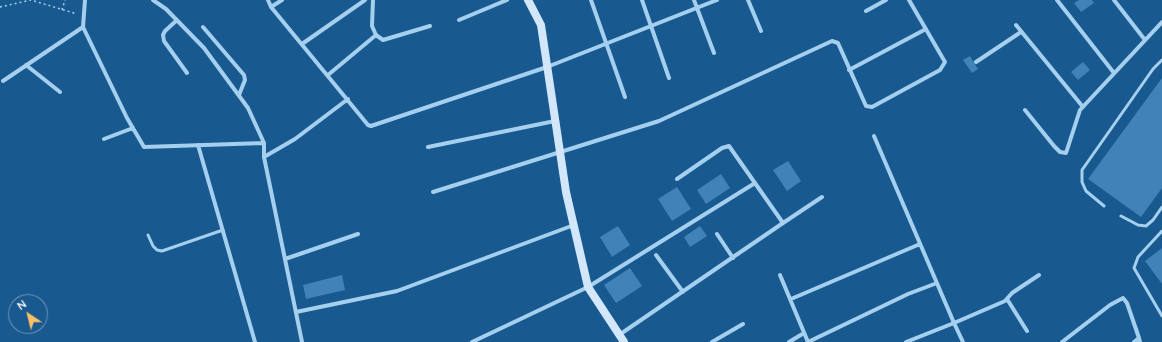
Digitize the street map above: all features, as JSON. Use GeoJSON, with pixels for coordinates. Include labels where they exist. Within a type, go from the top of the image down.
{"type":"FeatureCollection","features":[{"type":"Feature","properties":{"kind":"street"},"geometry":{"type":"LineString","coordinates":[[85,0],[82,16],[83,27],[144,147],[264,143]]}},
{"type":"Feature","properties":{"kind":"street"},"geometry":{"type":"LineString","coordinates":[[153,0],[166,8],[204,48],[248,108],[264,143],[264,157],[302,342]]}},
{"type":"Feature","properties":{"kind":"street"},"geometry":{"type":"LineString","coordinates":[[268,0],[271,7],[368,125],[376,125],[547,67],[717,0]]}},
{"type":"Feature","properties":{"kind":"street"},"geometry":{"type":"LineString","coordinates":[[271,7],[282,0]]}},
{"type":"Feature","properties":{"kind":"street"},"geometry":{"type":"LineString","coordinates":[[302,44],[365,0]]}},
{"type":"Feature","properties":{"kind":"street"},"geometry":{"type":"LineString","coordinates":[[373,0],[372,26],[376,35],[383,40],[430,26]]}},
{"type":"Feature","properties":{"kind":"street"},"geometry":{"type":"LineString","coordinates":[[459,20],[507,0]]}},
{"type":"Feature","properties":{"kind":"street"},"geometry":{"type":"LineString","coordinates":[[528,0],[541,25],[566,192],[575,225],[588,287],[622,338],[683,292],[822,197]]}},
{"type":"Feature","properties":{"kind":"street"},"geometry":{"type":"LineString","coordinates":[[591,0],[625,97]]}},
{"type":"Feature","properties":{"kind":"street"},"geometry":{"type":"LineString","coordinates":[[642,0],[669,78]]}},
{"type":"Feature","properties":{"kind":"street"},"geometry":{"type":"LineString","coordinates":[[694,0],[714,53]]}},
{"type":"Feature","properties":{"kind":"street"},"geometry":{"type":"LineString","coordinates":[[748,0],[761,31]]}},
{"type":"Feature","properties":{"kind":"street"},"geometry":{"type":"LineString","coordinates":[[866,11],[886,0]]}},
{"type":"Feature","properties":{"kind":"street"},"geometry":{"type":"LineString","coordinates":[[433,192],[659,121],[832,41],[838,43],[866,106],[872,108],[943,67],[945,62],[909,0]]}},
{"type":"Feature","properties":{"kind":"street"},"geometry":{"type":"LineString","coordinates":[[1057,0],[1114,73]]}},
{"type":"Feature","properties":{"kind":"street"},"geometry":{"type":"LineString","coordinates":[[1114,0],[1145,40]]}},
{"type":"Feature","properties":{"kind":"street"},"geometry":{"type":"LineString","coordinates":[[177,20],[165,31],[163,35],[164,41],[188,73]]}},
{"type":"Feature","properties":{"kind":"street"},"geometry":{"type":"LineString","coordinates":[[1025,110],[1054,146],[1063,153],[1066,153],[1070,147],[1076,119],[1083,107],[1162,22]]}},
{"type":"Feature","properties":{"kind":"street"},"geometry":{"type":"LineString","coordinates":[[1016,25],[1083,107]]}},
{"type":"Feature","properties":{"kind":"street"},"geometry":{"type":"LineString","coordinates":[[3,81],[83,27]]}},
{"type":"Feature","properties":{"kind":"street"},"geometry":{"type":"LineString","coordinates":[[203,27],[244,75],[245,80],[239,95]]}},
{"type":"Feature","properties":{"kind":"street"},"geometry":{"type":"LineString","coordinates":[[850,70],[926,29]]}},
{"type":"Feature","properties":{"kind":"street"},"geometry":{"type":"LineString","coordinates":[[976,62],[1021,32]]}},
{"type":"Feature","properties":{"kind":"street"},"geometry":{"type":"LineString","coordinates":[[328,75],[376,35]]}},
{"type":"Feature","properties":{"kind":"street"},"geometry":{"type":"LineString","coordinates":[[26,65],[60,92]]}},
{"type":"Feature","properties":{"kind":"street"},"geometry":{"type":"LineString","coordinates":[[264,157],[295,139],[348,99]]}},
{"type":"Feature","properties":{"kind":"street"},"geometry":{"type":"LineString","coordinates":[[428,147],[555,121]]}},
{"type":"Feature","properties":{"kind":"street"},"geometry":{"type":"LineString","coordinates":[[104,139],[133,128]]}},
{"type":"Feature","properties":{"kind":"street"},"geometry":{"type":"LineString","coordinates":[[874,136],[936,283],[963,342]]}},
{"type":"Feature","properties":{"kind":"street"},"geometry":{"type":"LineString","coordinates":[[198,145],[255,342]]}},
{"type":"Feature","properties":{"kind":"street"},"geometry":{"type":"LineString","coordinates":[[676,179],[722,148],[729,146],[783,223]]}},
{"type":"Feature","properties":{"kind":"street"},"geometry":{"type":"LineString","coordinates":[[472,342],[588,287],[755,182]]}},
{"type":"Feature","properties":{"kind":"street"},"geometry":{"type":"LineString","coordinates":[[296,312],[397,290],[575,225]]}},
{"type":"Feature","properties":{"kind":"street"},"geometry":{"type":"LineString","coordinates":[[285,259],[358,234]]}},
{"type":"Feature","properties":{"kind":"street"},"geometry":{"type":"LineString","coordinates":[[717,234],[733,258]]}},
{"type":"Feature","properties":{"kind":"street"},"geometry":{"type":"LineString","coordinates":[[790,299],[920,244]]}},
{"type":"Feature","properties":{"kind":"street"},"geometry":{"type":"LineString","coordinates":[[656,255],[683,292]]}},
{"type":"Feature","properties":{"kind":"street"},"geometry":{"type":"LineString","coordinates":[[780,275],[808,342],[908,294],[936,283]]}},
{"type":"Feature","properties":{"kind":"street"},"geometry":{"type":"LineString","coordinates":[[906,342],[954,323],[1007,299],[1012,293],[1039,275]]}},
{"type":"Feature","properties":{"kind":"street"},"geometry":{"type":"LineString","coordinates":[[1062,342],[1110,305],[1123,298],[1127,303],[1140,340],[1134,342]]}},
{"type":"Feature","properties":{"kind":"street"},"geometry":{"type":"LineString","coordinates":[[1007,299],[1027,331]]}},
{"type":"Feature","properties":{"kind":"street"},"geometry":{"type":"LineString","coordinates":[[712,342],[743,324]]}},
{"type":"Feature","properties":{"kind":"street"},"geometry":{"type":"LineString","coordinates":[[789,342],[804,333]]}},
{"type":"Feature","properties":{"kind":"lane"},"geometry":{"type":"LineString","coordinates":[[1104,206],[1086,191],[1082,182],[1082,170],[1153,69],[1162,60]]}},
{"type":"Feature","properties":{"kind":"lane"},"geometry":{"type":"LineString","coordinates":[[1121,216],[1138,225],[1146,226],[1162,207]]}},
{"type":"Feature","properties":{"kind":"lane"},"geometry":{"type":"LineString","coordinates":[[148,235],[152,246],[157,250],[162,251],[223,230]]}},
{"type":"Feature","properties":{"kind":"lane"},"geometry":{"type":"LineString","coordinates":[[1162,231],[1138,258],[1134,268],[1162,316]]}},
{"type":"Feature","properties":{"kind":"path"},"geometry":{"type":"LineString","coordinates":[[0,8],[31,0],[82,16]]}},
{"type":"Feature","properties":{"kind":"path"},"geometry":{"type":"LineString","coordinates":[[62,10],[65,0]]}},
{"type":"Feature","properties":{"kind":"building"},"geometry":{"type":"Polygon","coordinates":[[[1079,0],[1092,0],[1094,3],[1081,12],[1074,3],[1079,0]]]}},
{"type":"Feature","properties":{"kind":"building"},"geometry":{"type":"Polygon","coordinates":[[[970,56],[978,69],[972,73],[963,60],[970,56]]]}},
{"type":"Feature","properties":{"kind":"building"},"geometry":{"type":"Polygon","coordinates":[[[1083,62],[1090,70],[1078,80],[1071,72],[1083,62]]]}},
{"type":"Feature","properties":{"kind":"building"},"geometry":{"type":"Polygon","coordinates":[[[1162,78],[1162,188],[1141,217],[1088,179],[1162,78]]]}},
{"type":"Feature","properties":{"kind":"building"},"geometry":{"type":"Polygon","coordinates":[[[788,161],[801,181],[787,191],[773,170],[788,161]]]}},
{"type":"Feature","properties":{"kind":"building"},"geometry":{"type":"Polygon","coordinates":[[[721,174],[730,188],[706,204],[697,190],[721,174]]]}},
{"type":"Feature","properties":{"kind":"building"},"geometry":{"type":"Polygon","coordinates":[[[677,187],[691,209],[672,221],[658,199],[677,187]]]}},
{"type":"Feature","properties":{"kind":"building"},"geometry":{"type":"Polygon","coordinates":[[[618,226],[630,245],[612,257],[600,237],[618,226]]]}},
{"type":"Feature","properties":{"kind":"building"},"geometry":{"type":"Polygon","coordinates":[[[700,226],[707,236],[690,247],[684,237],[700,226]]]}},
{"type":"Feature","properties":{"kind":"building"},"geometry":{"type":"Polygon","coordinates":[[[1162,248],[1162,284],[1145,261],[1162,248]]]}},
{"type":"Feature","properties":{"kind":"building"},"geometry":{"type":"Polygon","coordinates":[[[630,268],[642,286],[616,303],[604,285],[630,268]]]}},
{"type":"Feature","properties":{"kind":"building"},"geometry":{"type":"Polygon","coordinates":[[[342,275],[345,290],[306,299],[303,285],[342,275]]]}}]}
